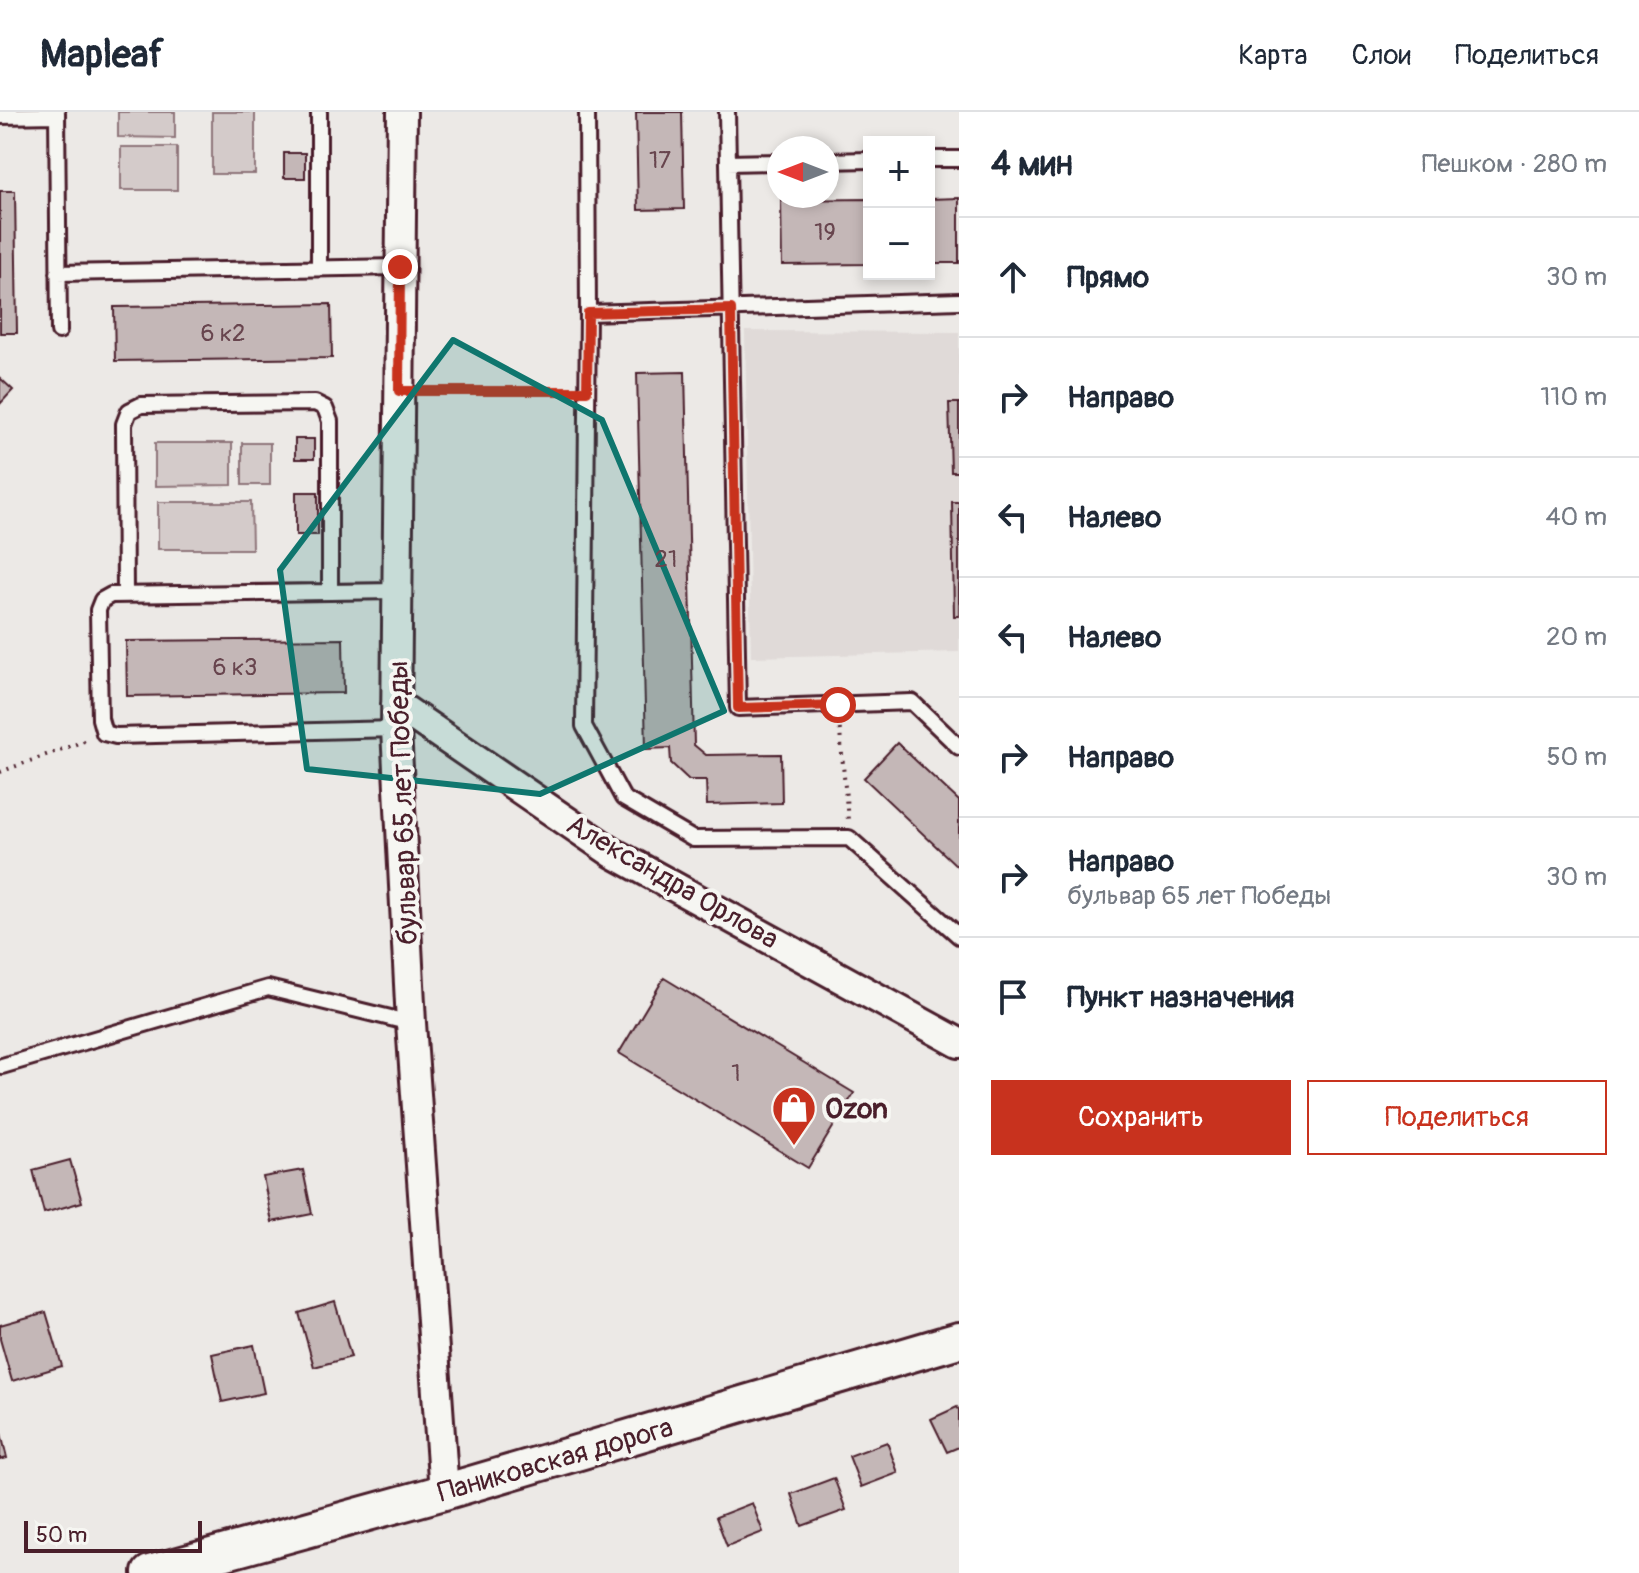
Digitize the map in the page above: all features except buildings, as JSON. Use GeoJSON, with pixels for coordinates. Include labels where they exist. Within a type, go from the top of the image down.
{"type":"FeatureCollection","features":[{"type":"Feature","properties":{"kind":"street","name":"бульвар 65 лет Победы"},"geometry":{"type":"LineString","coordinates":[[402,112],[396,717],[411,1023],[444,1492]]}},
{"type":"Feature","properties":{"kind":"street","name":"Александра Орлова"},"geometry":{"type":"LineString","coordinates":[[396,717],[613,853],[959,1043]]}},
{"type":"Feature","properties":{"kind":"street","name":"Паниковская дорога"},"geometry":{"type":"LineString","coordinates":[[150,1573],[444,1492],[959,1340]]}},
{"type":"Feature","properties":{"kind":"lane"},"geometry":{"type":"LineString","coordinates":[[319,112],[319,268]]}},
{"type":"Feature","properties":{"kind":"lane"},"geometry":{"type":"LineString","coordinates":[[587,112],[584,726],[623,798],[693,839],[849,838],[959,936]]}},
{"type":"Feature","properties":{"kind":"lane"},"geometry":{"type":"LineString","coordinates":[[727,112],[738,708],[912,702],[959,747]]}},
{"type":"Feature","properties":{"kind":"lane"},"geometry":{"type":"LineString","coordinates":[[0,116],[57,114],[59,331]]}},
{"type":"Feature","properties":{"kind":"lane"},"geometry":{"type":"LineString","coordinates":[[935,159],[959,159]]}},
{"type":"Feature","properties":{"kind":"lane"},"geometry":{"type":"LineString","coordinates":[[839,161],[863,160]]}},
{"type":"Feature","properties":{"kind":"lane"},"geometry":{"type":"LineString","coordinates":[[728,163],[767,162]]}},
{"type":"Feature","properties":{"kind":"lane"},"geometry":{"type":"LineString","coordinates":[[58,273],[400,267]]}},
{"type":"Feature","properties":{"kind":"lane"},"geometry":{"type":"LineString","coordinates":[[588,313],[959,301]]}},
{"type":"Feature","properties":{"kind":"lane"},"geometry":{"type":"LineString","coordinates":[[125,595],[124,424],[129,411],[141,405],[315,403],[325,408],[330,421],[330,592]]}},
{"type":"Feature","properties":{"kind":"lane"},"geometry":{"type":"LineString","coordinates":[[396,717],[116,736],[104,733],[100,719],[98,610],[102,600],[111,595],[397,591]]}},
{"type":"Feature","properties":{"kind":"lane"},"geometry":{"type":"LineString","coordinates":[[2,1066],[268,988],[411,1023]]}},
{"type":"Feature","properties":{"kind":"path"},"geometry":{"type":"LineString","coordinates":[[399,391],[587,391]]}},
{"type":"Feature","properties":{"kind":"path"},"geometry":{"type":"LineString","coordinates":[[838,705],[849,838]]}},
{"type":"Feature","properties":{"kind":"path"},"geometry":{"type":"LineString","coordinates":[[0,772],[104,733]]}},
{"type":"Feature","properties":{"kind":"highlighted area"},"geometry":{"type":"Polygon","coordinates":[[[453,340],[602,420],[724,711],[540,794],[307,769],[280,570],[453,340]]]}},
{"type":"Feature","properties":{"kind":"shaded area"},"geometry":{"type":"Polygon","coordinates":[[[118,112],[175,112],[175,138],[118,137],[118,112]]]}},
{"type":"Feature","properties":{"kind":"shaded area"},"geometry":{"type":"Polygon","coordinates":[[[212,112],[255,112],[255,174],[212,174],[212,112]]]}},
{"type":"Feature","properties":{"kind":"shaded area"},"geometry":{"type":"Polygon","coordinates":[[[121,147],[177,147],[177,190],[121,190],[121,147]]]}},
{"type":"Feature","properties":{"kind":"shaded area"},"geometry":{"type":"Polygon","coordinates":[[[745,331],[959,332],[959,652],[751,657],[745,331]]]}},
{"type":"Feature","properties":{"kind":"shaded area"},"geometry":{"type":"Polygon","coordinates":[[[155,443],[232,443],[232,485],[155,486],[155,443]]]}},
{"type":"Feature","properties":{"kind":"shaded area"},"geometry":{"type":"Polygon","coordinates":[[[242,443],[270,443],[270,485],[242,485],[242,443]]]}},
{"type":"Feature","properties":{"kind":"shaded area"},"geometry":{"type":"Polygon","coordinates":[[[158,502],[251,502],[252,549],[158,549],[158,502]]]}},
{"type":"Feature","properties":{"kind":"place","name":"Ozon"},"geometry":{"type":"Point","coordinates":[794,1147]}},
{"type":"Feature","properties":{"kind":"route"},"geometry":{"type":"LineString","coordinates":[[400,267],[399,391],[587,391],[588,313],[731,309],[738,708],[838,705]]}}]}
